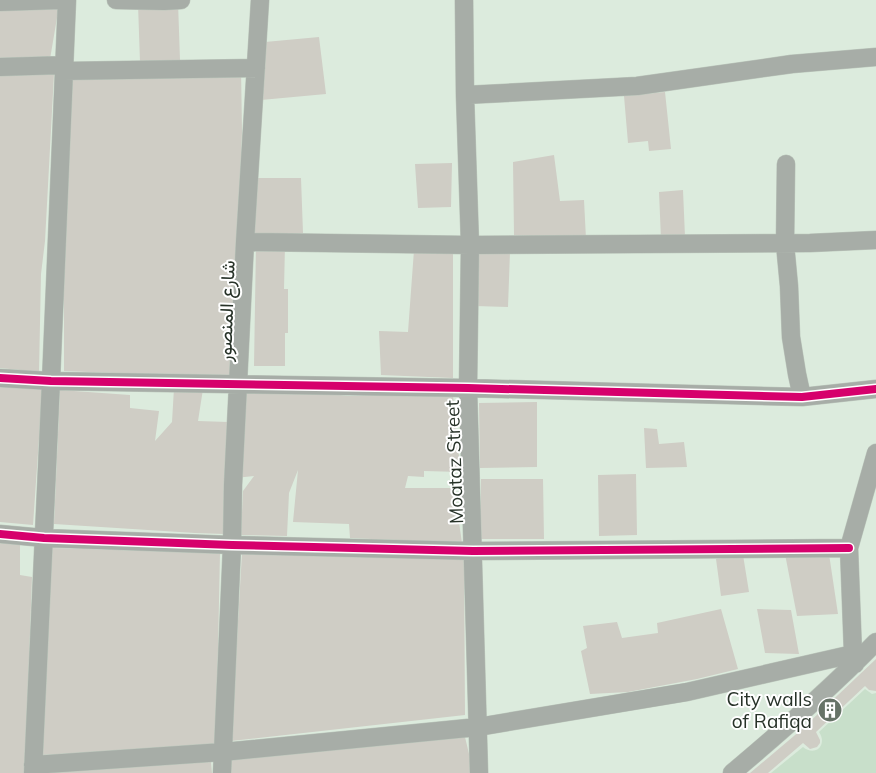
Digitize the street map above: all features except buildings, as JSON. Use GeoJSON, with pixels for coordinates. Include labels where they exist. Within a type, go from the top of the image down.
{"type":"FeatureCollection","features":[{"type":"Feature","properties":{"kind":"street"},"geometry":{"type":"LineString","coordinates":[[0,2],[62,0]]}},
{"type":"Feature","properties":{"kind":"street"},"geometry":{"type":"LineString","coordinates":[[67,0],[52,381],[33,769],[478,727],[687,692],[854,659]]}},
{"type":"Feature","properties":{"kind":"street"},"geometry":{"type":"LineString","coordinates":[[116,0],[181,0]]}},
{"type":"Feature","properties":{"kind":"street","name":"شارع المنصور"},"geometry":{"type":"LineString","coordinates":[[222,773],[233,485],[245,242],[260,0]]}},
{"type":"Feature","properties":{"kind":"street","name":"Moataz Street"},"geometry":{"type":"LineString","coordinates":[[464,0],[470,245],[468,388],[479,773]]}},
{"type":"Feature","properties":{"kind":"street"},"geometry":{"type":"LineString","coordinates":[[465,95],[637,86],[792,64],[876,57]]}},
{"type":"Feature","properties":{"kind":"street"},"geometry":{"type":"LineString","coordinates":[[0,66],[256,68]]}},
{"type":"Feature","properties":{"kind":"street"},"geometry":{"type":"LineString","coordinates":[[786,164],[785,244],[792,337],[802,397]]}},
{"type":"Feature","properties":{"kind":"street"},"geometry":{"type":"LineString","coordinates":[[245,242],[470,245],[785,244],[876,240]]}},
{"type":"Feature","properties":{"kind":"street"},"geometry":{"type":"LineString","coordinates":[[0,378],[52,381],[468,388],[802,397],[876,390]]}},
{"type":"Feature","properties":{"kind":"street"},"geometry":{"type":"LineString","coordinates":[[854,659],[849,548],[876,453]]}},
{"type":"Feature","properties":{"kind":"street"},"geometry":{"type":"LineString","coordinates":[[0,534],[44,538],[232,546],[473,551],[849,548]]}},
{"type":"Feature","properties":{"kind":"street"},"geometry":{"type":"LineString","coordinates":[[732,773],[793,720],[854,659],[876,642]]}},
{"type":"Feature","properties":{"kind":"green space"},"geometry":{"type":"Polygon","coordinates":[[[865,689],[872,694],[876,693],[876,773],[771,773],[803,747],[812,751],[819,748],[822,741],[819,732],[865,689]]]}},
{"type":"Feature","properties":{"kind":"cycle path"},"geometry":{"type":"LineString","coordinates":[[0,378],[51,381],[468,388],[802,397],[876,389]]}},
{"type":"Feature","properties":{"kind":"cycle path"},"geometry":{"type":"LineString","coordinates":[[0,534],[44,538],[232,545],[473,551],[849,548]]}},
{"type":"Feature","properties":{"kind":"place","name":"City walls of Rafiqa"},"geometry":{"type":"Point","coordinates":[830,710]}}]}
